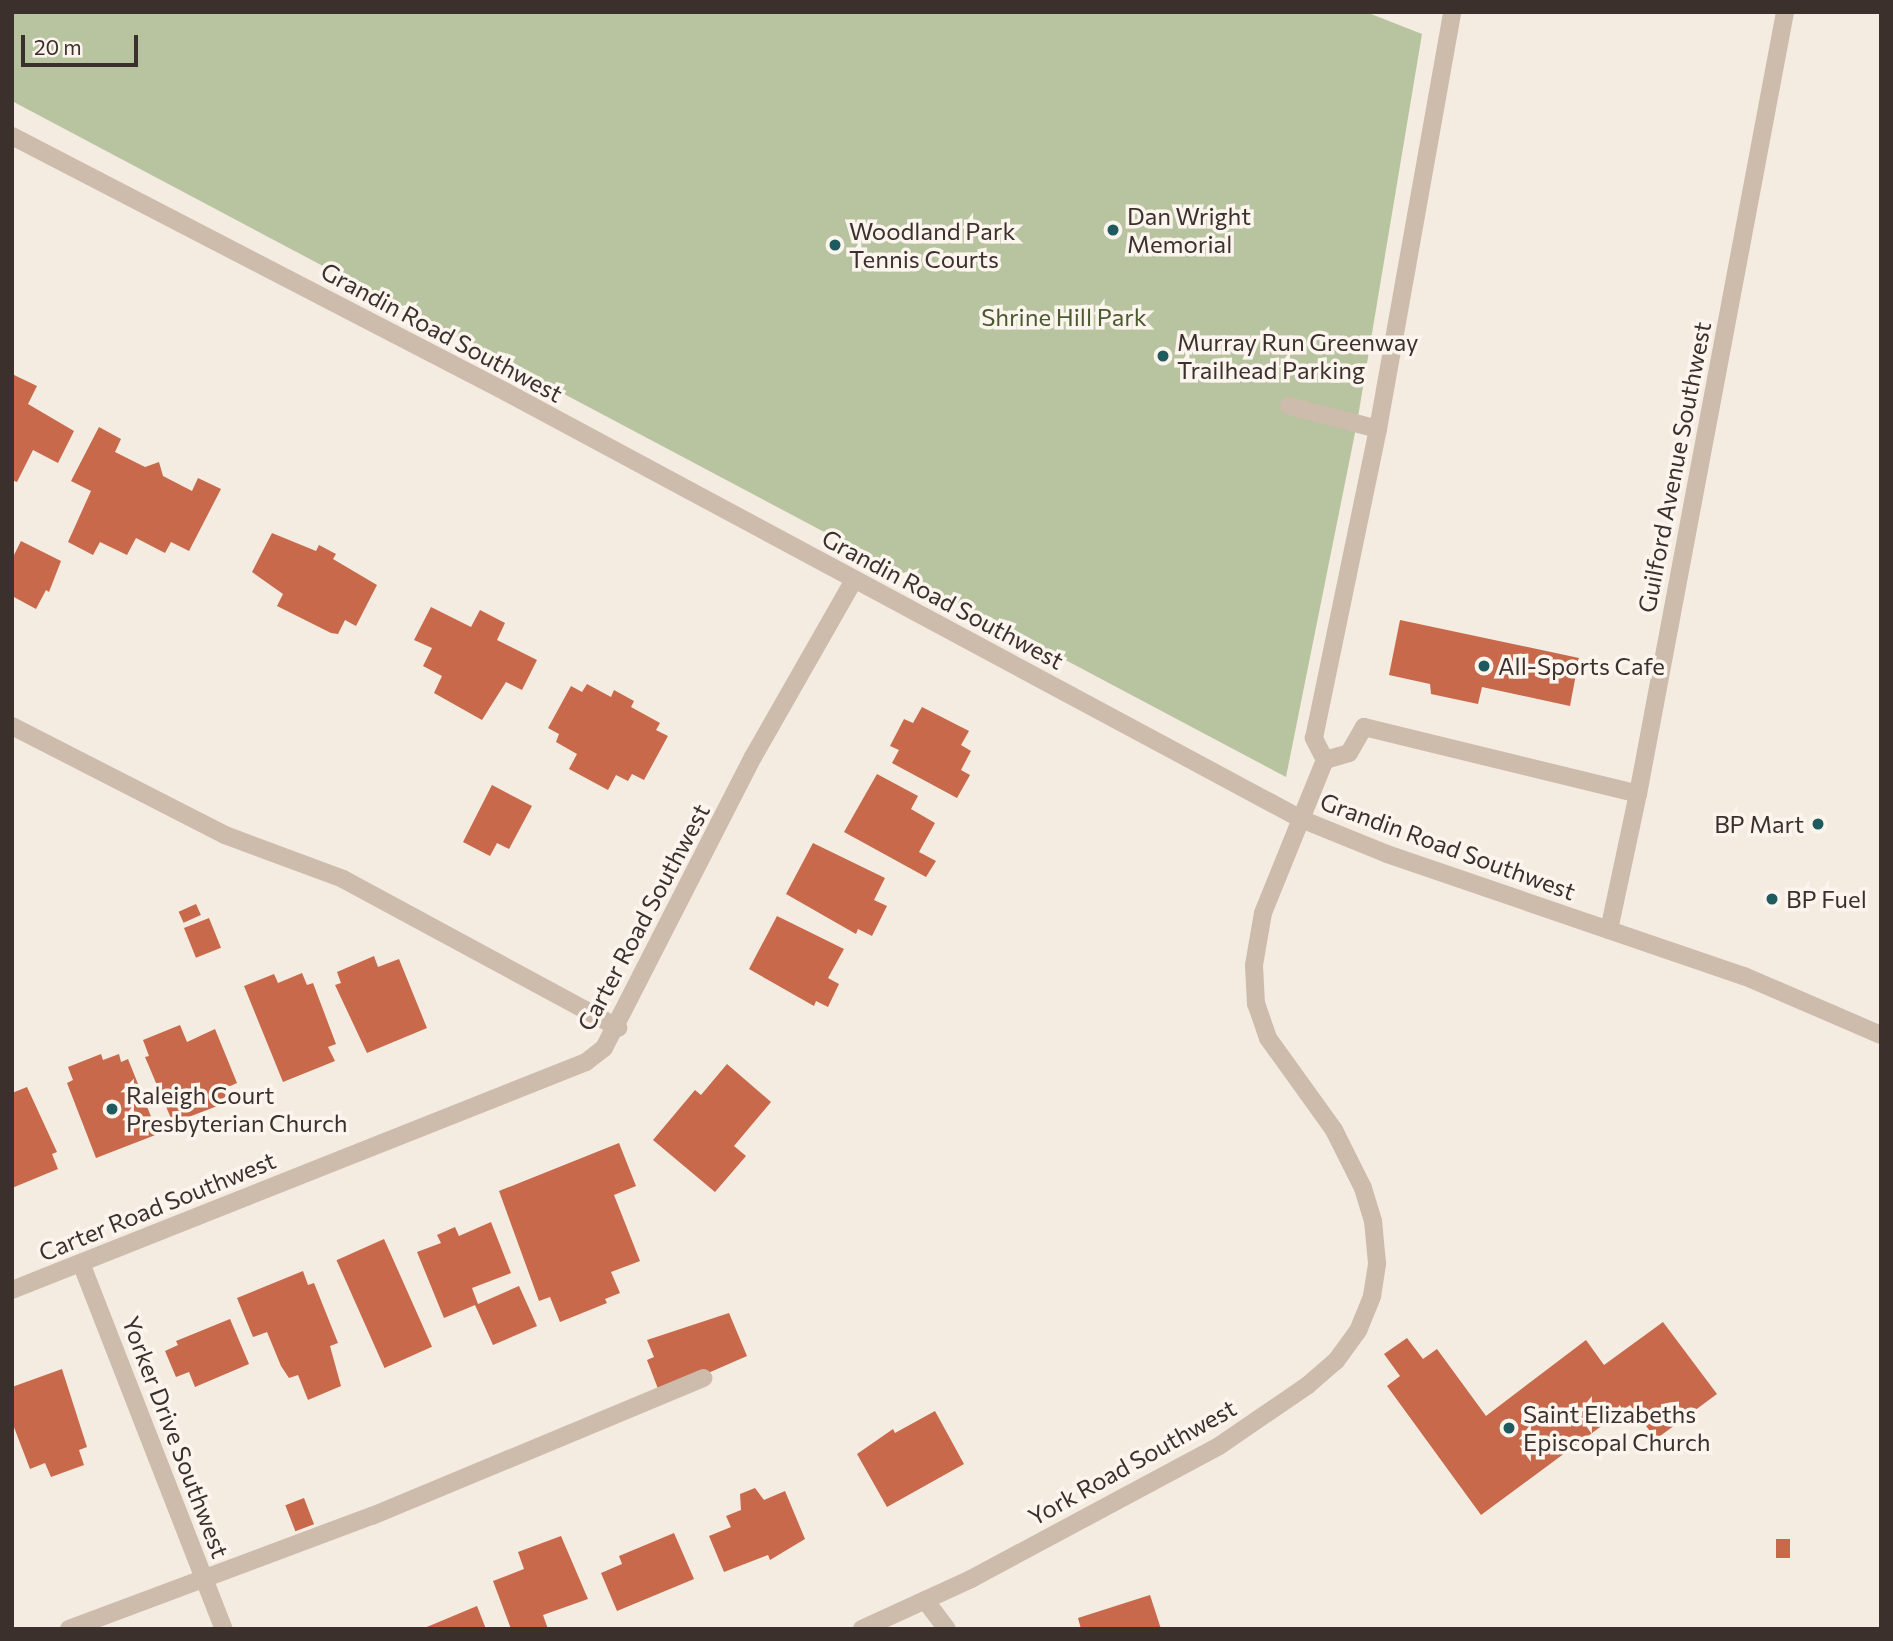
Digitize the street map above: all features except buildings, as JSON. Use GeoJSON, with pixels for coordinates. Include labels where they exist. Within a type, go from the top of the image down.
{"type":"FeatureCollection","features":[{"type":"Feature","properties":{"kind":"street"},"geometry":{"type":"LineString","coordinates":[[1452,12],[1378,429],[1314,738],[1325,760],[1349,753],[1364,727],[1638,794]]}},
{"type":"Feature","properties":{"kind":"street","name":"Guilford Avenue Southwest"},"geometry":{"type":"LineString","coordinates":[[1609,930],[1638,794],[1786,12]]}},
{"type":"Feature","properties":{"kind":"street","name":"Grandin Road Southwest"},"geometry":{"type":"LineString","coordinates":[[12,136],[1301,819],[1387,854],[1744,976],[1881,1035]]}},
{"type":"Feature","properties":{"kind":"street"},"geometry":{"type":"LineString","coordinates":[[1289,406],[1378,429]]}},
{"type":"Feature","properties":{"kind":"street","name":"Carter Road Southwest"},"geometry":{"type":"LineString","coordinates":[[12,1290],[586,1062],[618,1028],[753,757],[854,580]]}},
{"type":"Feature","properties":{"kind":"street"},"geometry":{"type":"LineString","coordinates":[[12,726],[225,835],[342,879],[618,1028]]}},
{"type":"Feature","properties":{"kind":"street","name":"York Road Southwest"},"geometry":{"type":"LineString","coordinates":[[862,1629],[925,1600],[1219,1446],[1308,1385],[1336,1361],[1359,1331],[1372,1296],[1377,1263],[1373,1221],[1363,1188],[1334,1130],[1268,1038],[1256,1004],[1254,965],[1263,913],[1325,760]]}},
{"type":"Feature","properties":{"kind":"street","name":"Yorker Drive Southwest"},"geometry":{"type":"LineString","coordinates":[[82,1263],[224,1629]]}},
{"type":"Feature","properties":{"kind":"street"},"geometry":{"type":"LineString","coordinates":[[69,1629],[372,1516],[703,1378]]}},
{"type":"Feature","properties":{"kind":"street"},"geometry":{"type":"LineString","coordinates":[[925,1600],[947,1629]]}},
{"type":"Feature","properties":{"kind":"green space","name":"Shrine Hill Park"},"geometry":{"type":"Polygon","coordinates":[[[12,12],[1366,12],[1422,34],[1357,423],[1286,777],[12,101],[12,12]]]}},
{"type":"Feature","properties":{"kind":"place","name":"Dan Wright Memorial"},"geometry":{"type":"Point","coordinates":[1113,230]}},
{"type":"Feature","properties":{"kind":"place","name":"Woodland Park Tennis Courts"},"geometry":{"type":"Point","coordinates":[835,245]}},
{"type":"Feature","properties":{"kind":"place","name":"Murray Run Greenway Trailhead Parking"},"geometry":{"type":"Point","coordinates":[1163,356]}},
{"type":"Feature","properties":{"kind":"place","name":"All-Sports Cafe"},"geometry":{"type":"Point","coordinates":[1484,666]}},
{"type":"Feature","properties":{"kind":"place","name":"BP Mart"},"geometry":{"type":"Point","coordinates":[1818,824]}},
{"type":"Feature","properties":{"kind":"place","name":"BP Fuel"},"geometry":{"type":"Point","coordinates":[1772,899]}},
{"type":"Feature","properties":{"kind":"place","name":"Raleigh Court Presbyterian Church"},"geometry":{"type":"Point","coordinates":[112,1109]}},
{"type":"Feature","properties":{"kind":"place","name":"Saint Elizabeths Episcopal Church"},"geometry":{"type":"Point","coordinates":[1509,1428]}}]}
